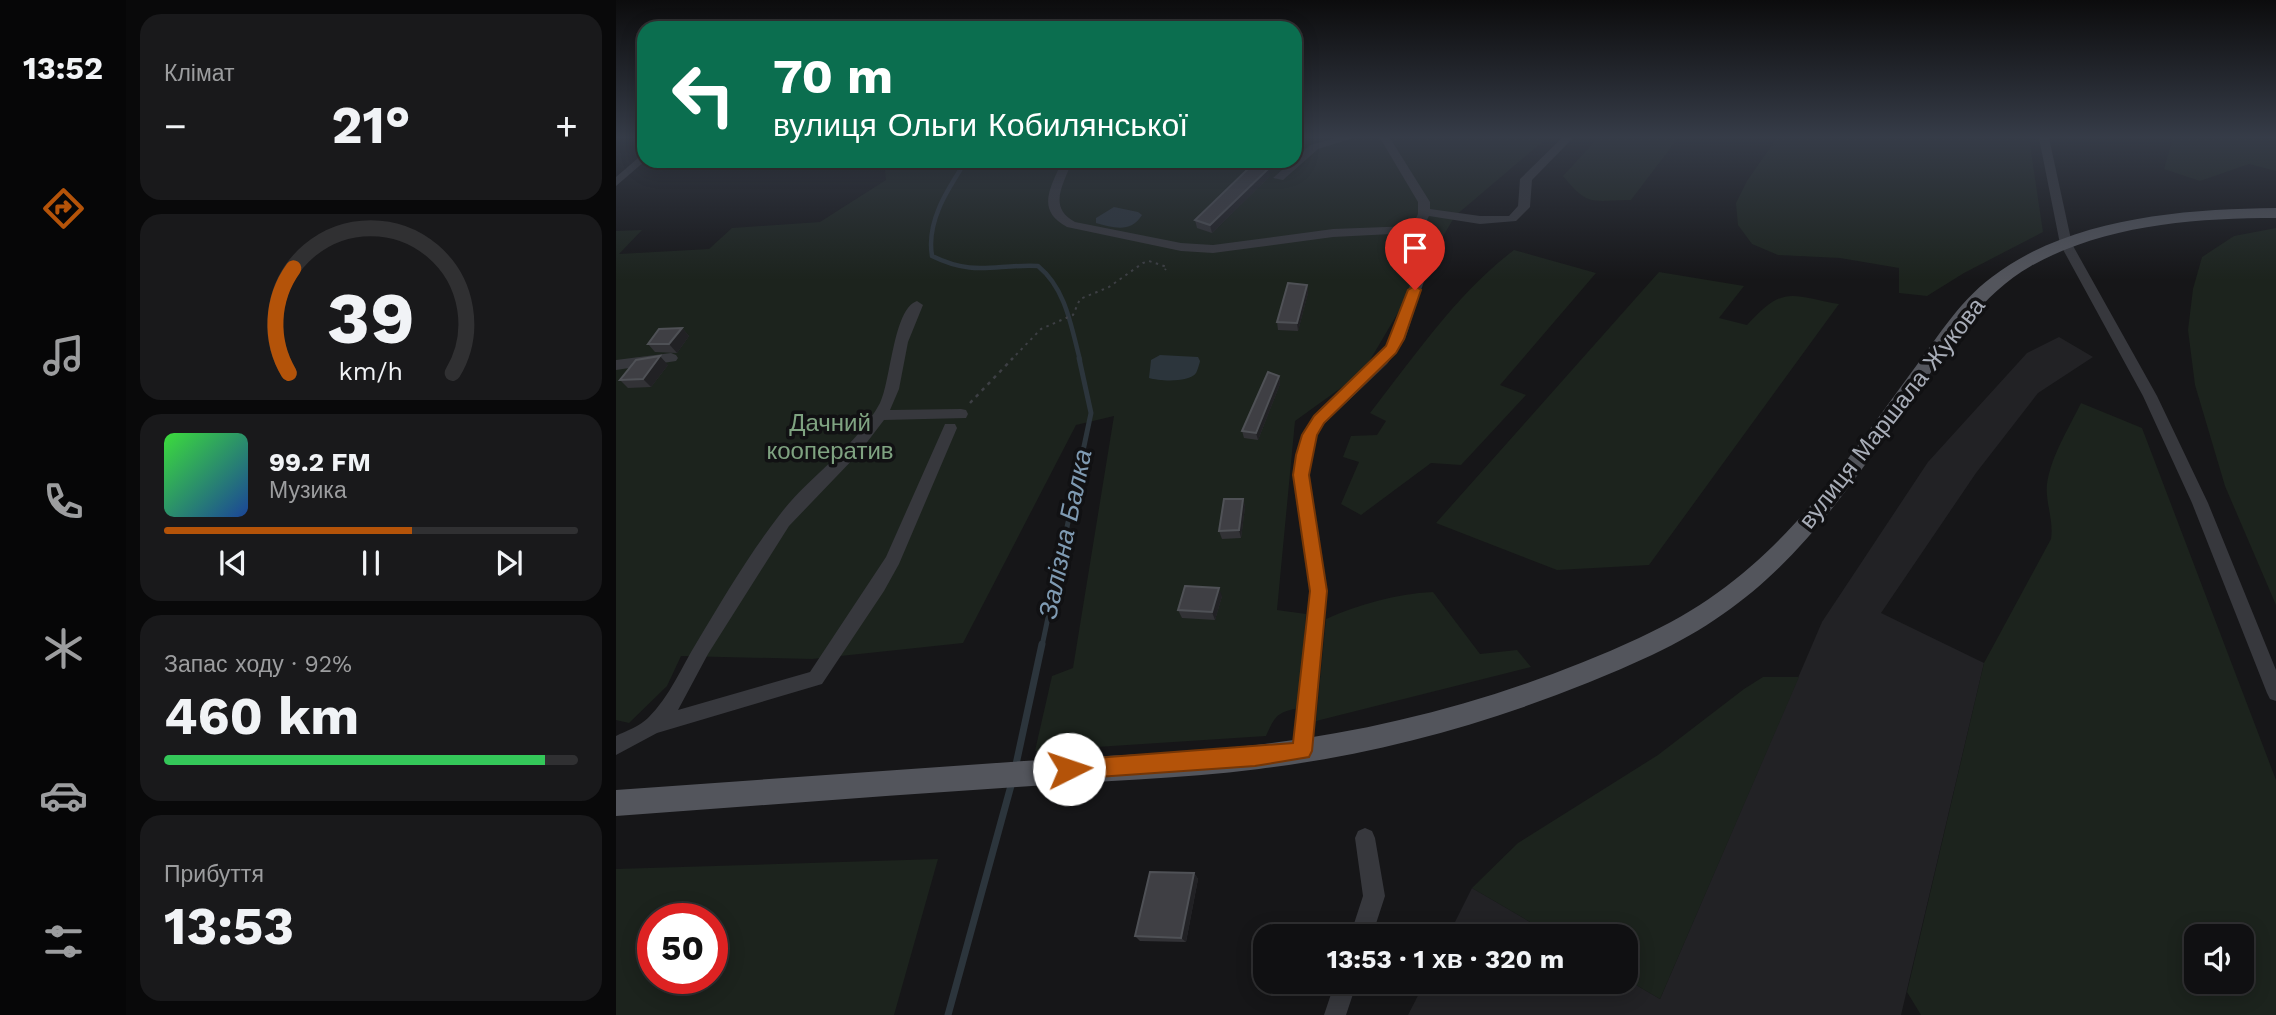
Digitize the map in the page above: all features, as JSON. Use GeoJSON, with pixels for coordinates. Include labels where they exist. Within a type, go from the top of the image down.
{"type":"FeatureCollection","features":[{"type":"Feature","properties":{"kind":"main road","name":"вулиця Маршала Жукова"},"geometry":{"type":"LineString","coordinates":[[616,803],[1255,757],[1352,743],[1488,709],[1558,684],[1656,642],[1723,604],[1750,583],[1818,512],[1852,470],[1965,313],[1998,280],[2017,268],[2066,244],[2159,221],[2223,214],[2276,213]]}},
{"type":"Feature","properties":{"kind":"street"},"geometry":{"type":"LineString","coordinates":[[1058,185],[1053,208],[1059,220],[1071,225],[1175,246],[1213,249],[1333,233],[1416,229]]}},
{"type":"Feature","properties":{"kind":"street"},"geometry":{"type":"LineString","coordinates":[[1302,751],[1318,591],[1301,475],[1304,455],[1310,435],[1319,420],[1382,361],[1398,339],[1423,266],[1422,246],[1416,229],[1424,212],[1424,202],[1415,185]]}},
{"type":"Feature","properties":{"kind":"street"},"geometry":{"type":"LineString","coordinates":[[1424,212],[1480,220],[1512,219],[1524,207],[1526,185]]}},
{"type":"Feature","properties":{"kind":"street"},"geometry":{"type":"LineString","coordinates":[[2054,185],[2066,244],[2156,408],[2200,503],[2276,693]]}},
{"type":"Feature","properties":{"kind":"street"},"geometry":{"type":"LineString","coordinates":[[653,726],[673,702],[702,649],[783,522],[867,434],[880,415],[896,382],[901,342],[917,305]]}},
{"type":"Feature","properties":{"kind":"street"},"geometry":{"type":"LineString","coordinates":[[616,365],[671,358]]}},
{"type":"Feature","properties":{"kind":"street"},"geometry":{"type":"LineString","coordinates":[[880,415],[961,414]]}},
{"type":"Feature","properties":{"kind":"street"},"geometry":{"type":"LineString","coordinates":[[616,746],[653,726],[816,678],[888,568],[950,428]]}},
{"type":"Feature","properties":{"kind":"street"},"geometry":{"type":"LineString","coordinates":[[1365,838],[1374,896],[1365,924]]}},
{"type":"Feature","properties":{"kind":"street"},"geometry":{"type":"LineString","coordinates":[[1335,1015],[1342,994]]}},
{"type":"Feature","properties":{"kind":"path"},"geometry":{"type":"LineString","coordinates":[[961,414],[1041,329],[1073,315],[1080,299],[1109,287],[1143,263],[1149,261],[1167,267],[1165,270]]}},
{"type":"Feature","properties":{"kind":"shaded area"},"geometry":{"type":"Polygon","coordinates":[[[1114,207],[1142,215],[1133,225],[1122,228],[1096,223],[1096,218],[1114,207]]]}},
{"type":"Feature","properties":{"kind":"shaded area"},"geometry":{"type":"Polygon","coordinates":[[[2059,337],[2093,357],[2038,393],[1976,473],[1881,613],[1984,663],[1901,1015],[1408,1015],[1419,994],[1638,994],[1638,986],[1660,999],[1822,622],[1928,462],[2027,353],[2059,337]]]}},
{"type":"Feature","properties":{"kind":"shaded area"},"geometry":{"type":"Polygon","coordinates":[[[1160,355],[1198,357],[1200,361],[1196,373],[1181,380],[1149,378],[1151,360],[1160,355]]]}},
{"type":"Feature","properties":{"kind":"shaded area"},"geometry":{"type":"Polygon","coordinates":[[[1472,888],[1534,924],[1454,924],[1472,888]]]}},
{"type":"Feature","properties":{"kind":"green space","name":"Дачний кооператив"},"geometry":{"type":"Polygon","coordinates":[[[878,185],[1491,185],[1455,216],[1363,372],[1295,421],[1277,610],[1306,614],[1299,708],[1278,716],[1266,736],[1035,751],[1052,676],[1073,668],[1114,416],[1076,425],[963,643],[812,659],[681,656],[667,686],[629,723],[616,720],[616,231],[642,230],[619,254],[709,249],[732,228],[820,222],[878,185]]]}},
{"type":"Feature","properties":{"kind":"green space"},"geometry":{"type":"Polygon","coordinates":[[[1642,185],[1631,200],[1600,201],[1586,198],[1572,186],[1642,185]]]}},
{"type":"Feature","properties":{"kind":"green space"},"geometry":{"type":"Polygon","coordinates":[[[1745,185],[2036,185],[2043,232],[1964,273],[1927,296],[1899,293],[1899,268],[1840,258],[1778,255],[1752,244],[1738,225],[1736,203],[1745,185]]]}},
{"type":"Feature","properties":{"kind":"green space"},"geometry":{"type":"Polygon","coordinates":[[[2276,228],[2276,605],[2225,486],[2195,385],[2188,330],[2193,289],[2202,257],[2234,236],[2276,228]]]}},
{"type":"Feature","properties":{"kind":"green space"},"geometry":{"type":"Polygon","coordinates":[[[1514,250],[1596,273],[1500,385],[1526,395],[1461,465],[1431,463],[1361,515],[1341,504],[1359,462],[1343,457],[1351,436],[1377,435],[1386,421],[1370,413],[1455,306],[1493,267],[1514,250]]]}},
{"type":"Feature","properties":{"kind":"green space"},"geometry":{"type":"Polygon","coordinates":[[[1659,272],[1744,286],[1719,318],[1747,325],[1779,298],[1798,296],[1839,304],[1649,565],[1557,570],[1436,523],[1659,272]]]}},
{"type":"Feature","properties":{"kind":"green space"},"geometry":{"type":"Polygon","coordinates":[[[2081,403],[2142,428],[2276,780],[2276,1015],[1921,1015],[1907,992],[1984,663],[2051,539],[2047,484],[2056,453],[2081,403]]]}},
{"type":"Feature","properties":{"kind":"green space"},"geometry":{"type":"Polygon","coordinates":[[[1433,592],[1480,654],[1517,650],[1531,667],[1316,721],[1326,619],[1378,601],[1433,592]]]}},
{"type":"Feature","properties":{"kind":"green space"},"geometry":{"type":"Polygon","coordinates":[[[1763,677],[1799,677],[1660,999],[1638,986],[1638,924],[1534,924],[1472,888],[1518,843],[1658,755],[1763,677]]]}},
{"type":"Feature","properties":{"kind":"green space"},"geometry":{"type":"Polygon","coordinates":[[[938,859],[894,1015],[616,1015],[616,869],[938,859]]]}},
{"type":"Feature","properties":{"kind":"building"},"geometry":{"type":"Polygon","coordinates":[[[1231,185],[1251,185],[1210,225],[1195,220],[1231,185]]]}},
{"type":"Feature","properties":{"kind":"building"},"geometry":{"type":"Polygon","coordinates":[[[1288,283],[1307,285],[1297,323],[1277,322],[1288,283]]]}},
{"type":"Feature","properties":{"kind":"building"},"geometry":{"type":"Polygon","coordinates":[[[682,328],[669,344],[648,344],[659,329],[682,328]]]}},
{"type":"Feature","properties":{"kind":"building"},"geometry":{"type":"Polygon","coordinates":[[[660,356],[643,379],[620,380],[636,360],[660,356]]]}},
{"type":"Feature","properties":{"kind":"building"},"geometry":{"type":"Polygon","coordinates":[[[1268,372],[1279,376],[1256,433],[1242,431],[1268,372]]]}},
{"type":"Feature","properties":{"kind":"building"},"geometry":{"type":"Polygon","coordinates":[[[1224,499],[1243,499],[1239,530],[1219,531],[1224,499]]]}},
{"type":"Feature","properties":{"kind":"building"},"geometry":{"type":"Polygon","coordinates":[[[1185,586],[1219,588],[1212,612],[1178,610],[1185,586]]]}},
{"type":"Feature","properties":{"kind":"building"},"geometry":{"type":"Polygon","coordinates":[[[1150,872],[1194,873],[1181,938],[1135,936],[1150,872]]]}},
{"type":"Feature","properties":{"kind":"waterway","name":"Залізна Балка"},"geometry":{"type":"LineString","coordinates":[[951,185],[935,218],[932,256],[973,268],[1038,266],[1061,297],[1080,360]]}},
{"type":"Feature","properties":{"kind":"waterway","name":"Залізна Балка"},"geometry":{"type":"LineString","coordinates":[[1042,646],[1091,413],[1079,358]]}},
{"type":"Feature","properties":{"kind":"waterway","name":"Залізна Балка"},"geometry":{"type":"LineString","coordinates":[[1015,769],[1042,644]]}},
{"type":"Feature","properties":{"kind":"waterway","name":"Залізна Балка"},"geometry":{"type":"LineString","coordinates":[[948,1015],[1012,782]]}},
{"type":"Feature","properties":{"kind":"route"},"geometry":{"type":"LineString","coordinates":[[1069,769],[1255,757],[1302,751],[1318,608],[1318,591],[1301,475],[1304,455],[1310,435],[1319,420],[1382,361],[1398,339],[1415,290]]}}]}
